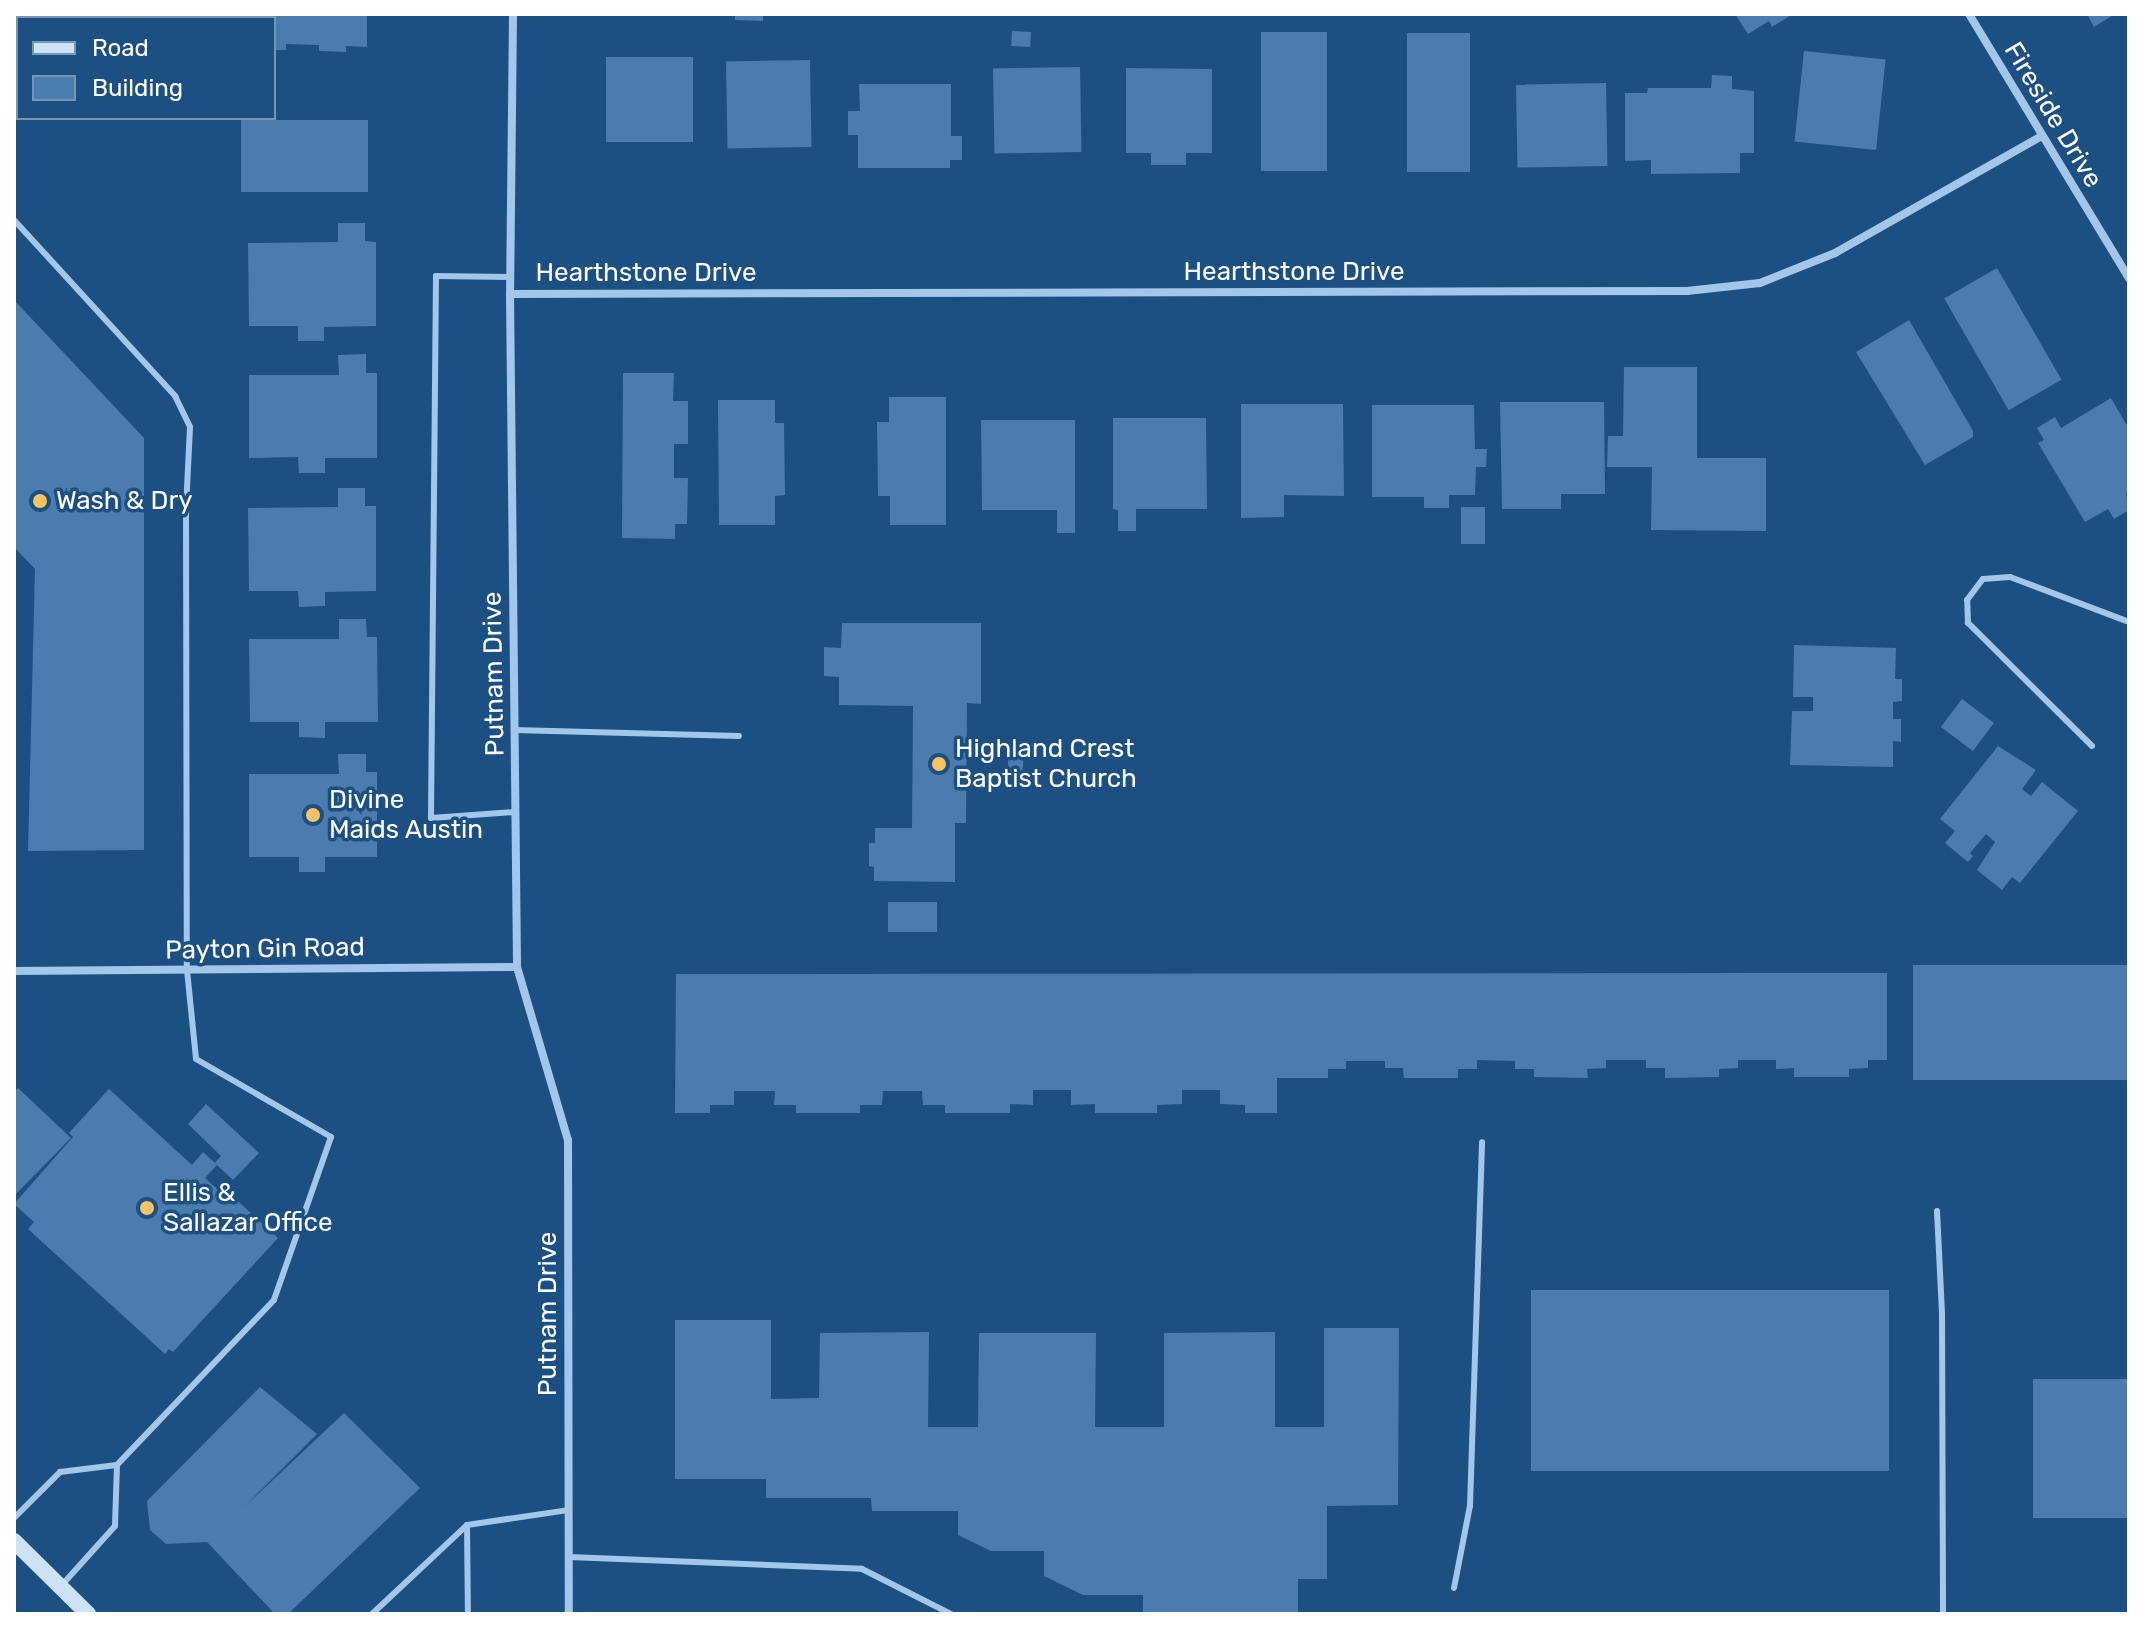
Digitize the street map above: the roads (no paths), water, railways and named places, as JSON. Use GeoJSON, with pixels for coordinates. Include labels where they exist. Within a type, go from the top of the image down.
{"type":"FeatureCollection","features":[{"type":"Feature","properties":{"kind":"main road"},"geometry":{"type":"LineString","coordinates":[[14,1541],[88,1614]]}},
{"type":"Feature","properties":{"kind":"street","name":"Putnam Drive"},"geometry":{"type":"LineString","coordinates":[[513,14],[510,294],[517,967],[568,1140],[569,1614]]}},
{"type":"Feature","properties":{"kind":"street","name":"Fireside Drive"},"geometry":{"type":"LineString","coordinates":[[1969,14],[2129,278]]}},
{"type":"Feature","properties":{"kind":"street","name":"Hearthstone Drive"},"geometry":{"type":"LineString","coordinates":[[510,294],[1687,291],[1760,283],[1835,253],[2042,136]]}},
{"type":"Feature","properties":{"kind":"street","name":"Payton Gin Road"},"geometry":{"type":"LineString","coordinates":[[14,971],[517,967]]}},
{"type":"Feature","properties":{"kind":"lane"},"geometry":{"type":"LineString","coordinates":[[14,220],[175,396],[190,427],[186,509],[187,970],[196,1059],[331,1137],[274,1300],[117,1465],[60,1472],[14,1518]]}},
{"type":"Feature","properties":{"kind":"lane"},"geometry":{"type":"LineString","coordinates":[[510,277],[436,276],[431,818],[515,812]]}},
{"type":"Feature","properties":{"kind":"lane"},"geometry":{"type":"LineString","coordinates":[[2092,746],[1968,623],[1967,600],[1983,579],[2010,577],[2129,622]]}},
{"type":"Feature","properties":{"kind":"lane"},"geometry":{"type":"LineString","coordinates":[[514,730],[739,736]]}},
{"type":"Feature","properties":{"kind":"lane"},"geometry":{"type":"LineString","coordinates":[[1454,1588],[1470,1506],[1482,1142]]}},
{"type":"Feature","properties":{"kind":"lane"},"geometry":{"type":"LineString","coordinates":[[1937,1211],[1942,1314],[1943,1614]]}},
{"type":"Feature","properties":{"kind":"lane"},"geometry":{"type":"LineString","coordinates":[[61,1586],[115,1526],[117,1465]]}},
{"type":"Feature","properties":{"kind":"lane"},"geometry":{"type":"LineString","coordinates":[[372,1614],[467,1525],[568,1510]]}},
{"type":"Feature","properties":{"kind":"lane"},"geometry":{"type":"LineString","coordinates":[[467,1525],[468,1614]]}},
{"type":"Feature","properties":{"kind":"lane"},"geometry":{"type":"LineString","coordinates":[[569,1557],[862,1569],[951,1614]]}},
{"type":"Feature","properties":{"kind":"place","name":"Wash & Dry"},"geometry":{"type":"Point","coordinates":[40,501]}},
{"type":"Feature","properties":{"kind":"place","name":"Highland Crest Baptist Church"},"geometry":{"type":"Point","coordinates":[939,764]}},
{"type":"Feature","properties":{"kind":"place","name":"Divine Maids Austin"},"geometry":{"type":"Point","coordinates":[313,815]}},
{"type":"Feature","properties":{"kind":"place","name":"Ellis & Sallazar Office"},"geometry":{"type":"Point","coordinates":[147,1208]}}]}
